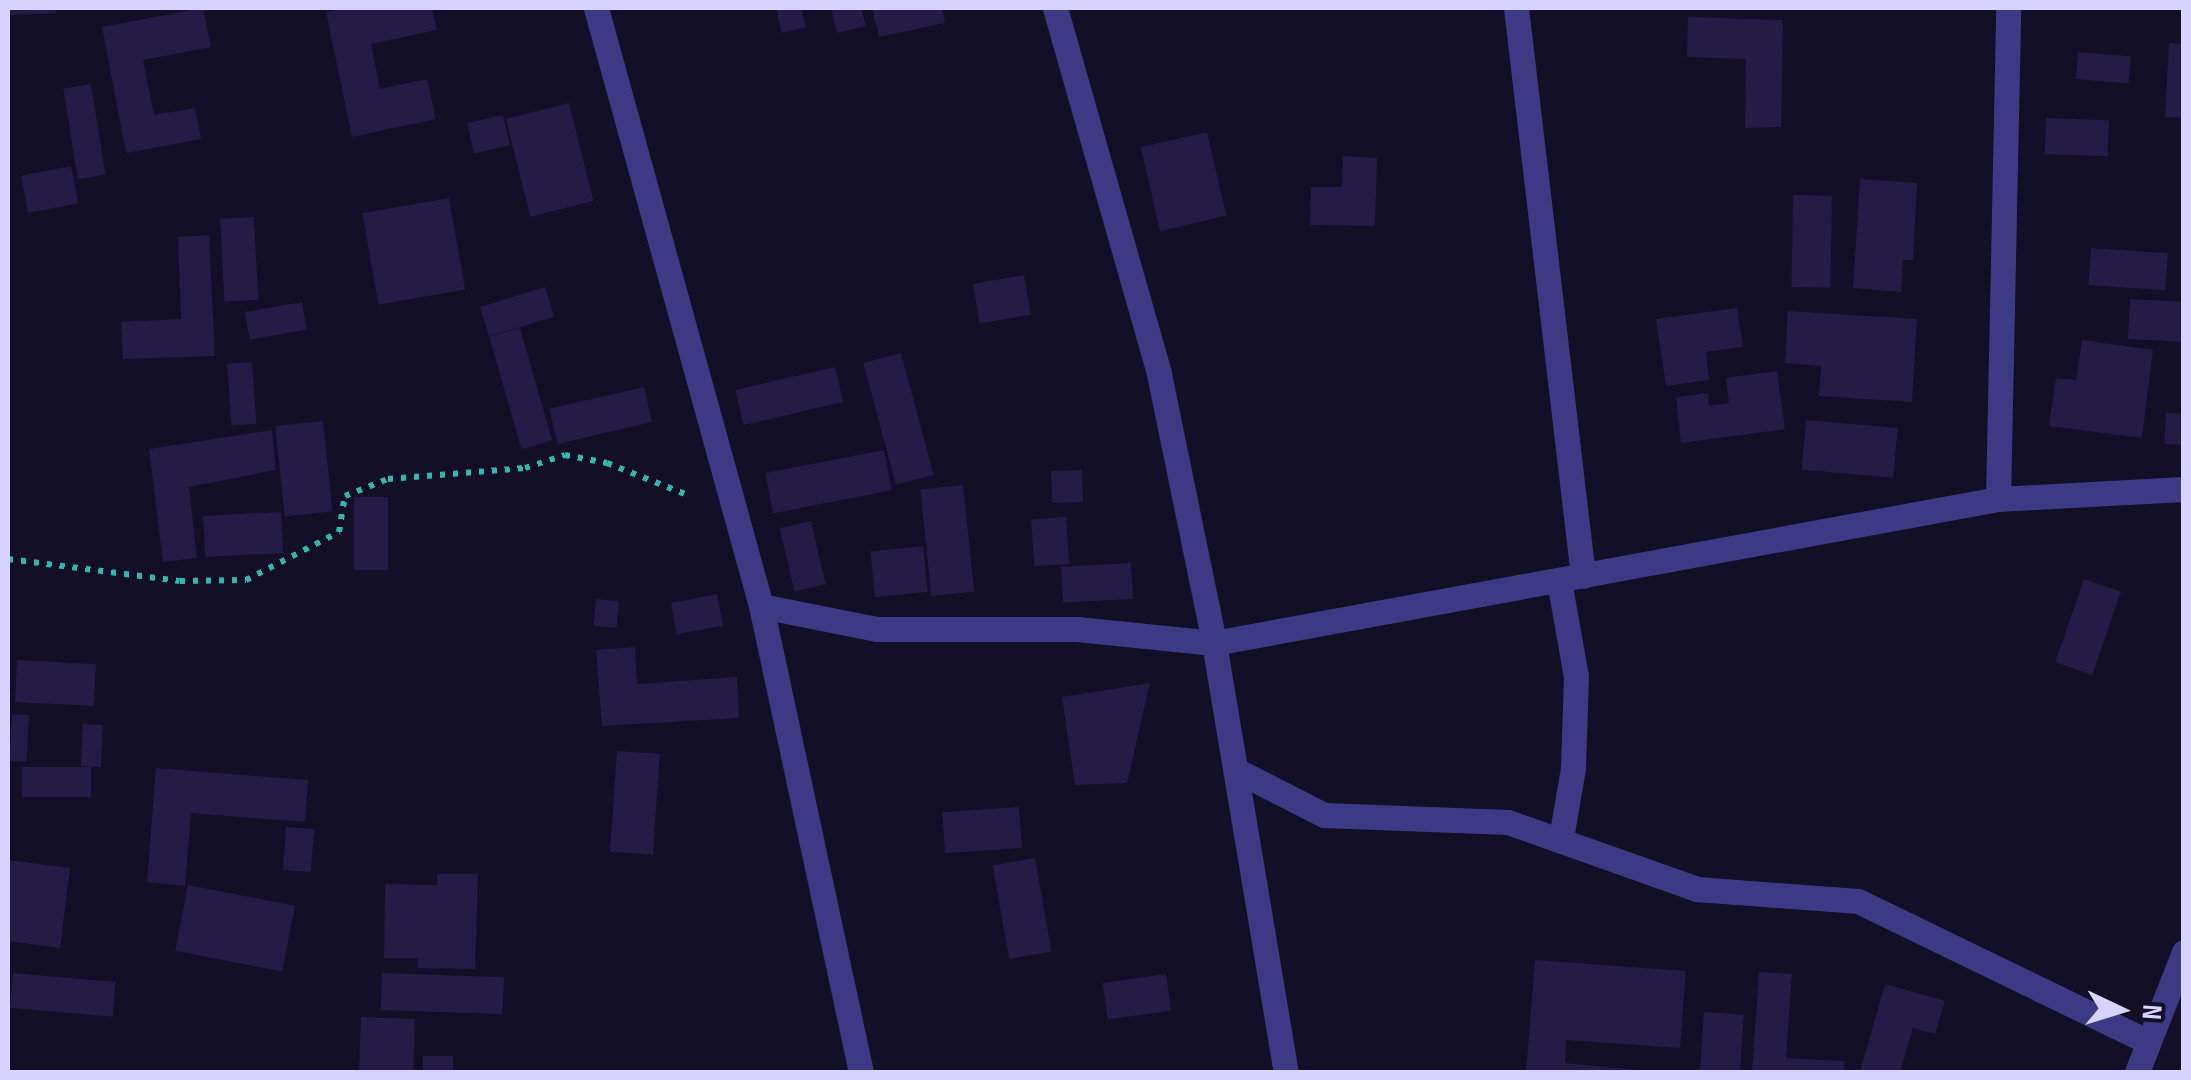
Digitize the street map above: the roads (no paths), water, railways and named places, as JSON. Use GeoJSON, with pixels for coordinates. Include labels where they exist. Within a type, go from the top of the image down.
{"type":"FeatureCollection","features":[{"type":"Feature","properties":{"kind":"street"},"geometry":{"type":"LineString","coordinates":[[596,8],[761,606],[862,1072]]}},
{"type":"Feature","properties":{"kind":"street"},"geometry":{"type":"LineString","coordinates":[[1056,8],[1142,304],[1214,642],[1286,1072]]}},
{"type":"Feature","properties":{"kind":"street"},"geometry":{"type":"LineString","coordinates":[[1516,8],[1571,578],[1576,676],[1573,768],[1561,838]]}},
{"type":"Feature","properties":{"kind":"street"},"geometry":{"type":"LineString","coordinates":[[1998,499],[2008,8]]}},
{"type":"Feature","properties":{"kind":"street"},"geometry":{"type":"LineString","coordinates":[[761,606],[878,629],[1060,629],[1214,642],[1998,499],[2184,489]]}},
{"type":"Feature","properties":{"kind":"street"},"geometry":{"type":"LineString","coordinates":[[1236,770],[1324,815],[1508,822],[1697,888],[1858,901],[2149,1042]]}},
{"type":"Feature","properties":{"kind":"street"},"geometry":{"type":"LineString","coordinates":[[2137,1072],[2184,952]]}}]}
